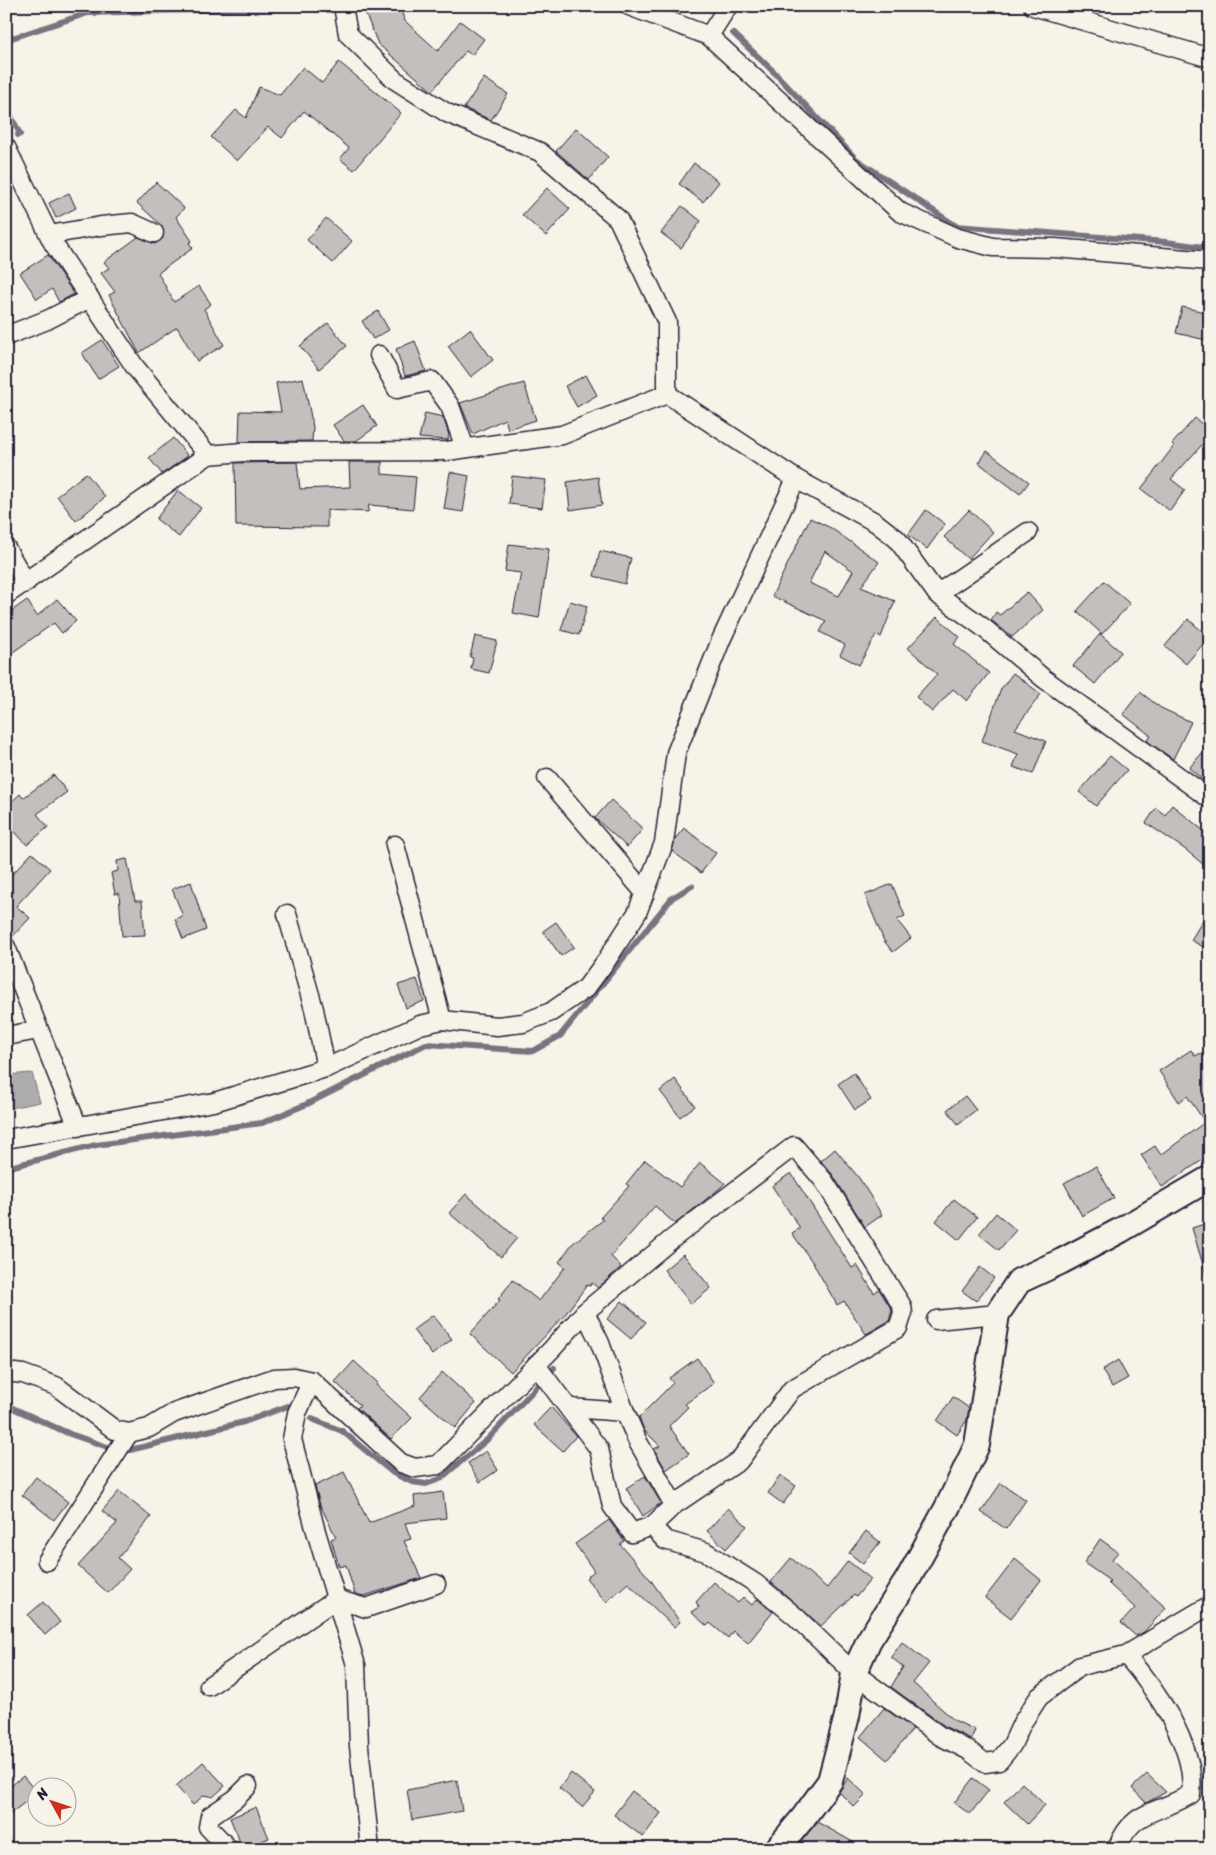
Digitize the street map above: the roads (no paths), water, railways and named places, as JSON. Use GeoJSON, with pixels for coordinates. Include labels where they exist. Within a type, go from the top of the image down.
{"type":"FeatureCollection","features":[{"type":"Feature","properties":{"kind":"main road"},"geometry":{"type":"LineString","coordinates":[[777,1849],[830,1781],[847,1716],[854,1673],[869,1640],[908,1579],[948,1506],[977,1446],[997,1314],[1019,1281],[1062,1262],[1210,1178]]}},
{"type":"Feature","properties":{"kind":"street"},"geometry":{"type":"LineString","coordinates":[[343,6],[348,34],[395,80],[447,113],[540,152],[618,219],[667,322],[667,394]]}},
{"type":"Feature","properties":{"kind":"street"},"geometry":{"type":"LineString","coordinates":[[629,6],[709,36],[900,212],[958,238],[993,247],[1055,248],[1210,261]]}},
{"type":"Feature","properties":{"kind":"street"},"geometry":{"type":"LineString","coordinates":[[709,36],[728,6]]}},
{"type":"Feature","properties":{"kind":"street"},"geometry":{"type":"LineString","coordinates":[[1033,6],[1210,58]]}},
{"type":"Feature","properties":{"kind":"street"},"geometry":{"type":"LineString","coordinates":[[7,152],[49,235],[90,298],[136,367],[208,455]]}},
{"type":"Feature","properties":{"kind":"street"},"geometry":{"type":"LineString","coordinates":[[49,235],[132,223],[154,234]]}},
{"type":"Feature","properties":{"kind":"street"},"geometry":{"type":"LineString","coordinates":[[6,336],[47,320],[90,298]]}},
{"type":"Feature","properties":{"kind":"street"},"geometry":{"type":"LineString","coordinates":[[379,355],[397,389],[432,381],[450,406],[465,448]]}},
{"type":"Feature","properties":{"kind":"street"},"geometry":{"type":"LineString","coordinates":[[6,596],[208,455],[244,452],[447,450],[465,448],[562,435],[667,394]]}},
{"type":"Feature","properties":{"kind":"street"},"geometry":{"type":"LineString","coordinates":[[667,394],[796,479],[875,522],[897,539],[937,594],[984,628],[1043,678],[1210,799]]}},
{"type":"Feature","properties":{"kind":"street"},"geometry":{"type":"LineString","coordinates":[[6,1138],[214,1102],[326,1068],[420,1025],[442,1020],[497,1026],[523,1022],[551,1012],[586,988],[606,961],[637,912],[645,893],[664,843],[676,752],[721,640],[796,479]]}},
{"type":"Feature","properties":{"kind":"street"},"geometry":{"type":"LineString","coordinates":[[937,594],[1028,532]]}},
{"type":"Feature","properties":{"kind":"street"},"geometry":{"type":"LineString","coordinates":[[6,548],[26,583]]}},
{"type":"Feature","properties":{"kind":"street"},"geometry":{"type":"LineString","coordinates":[[547,778],[645,893]]}},
{"type":"Feature","properties":{"kind":"street"},"geometry":{"type":"LineString","coordinates":[[395,845],[442,1020]]}},
{"type":"Feature","properties":{"kind":"street"},"geometry":{"type":"LineString","coordinates":[[287,914],[314,1009],[326,1068]]}},
{"type":"Feature","properties":{"kind":"street"},"geometry":{"type":"LineString","coordinates":[[6,947],[78,1127]]}},
{"type":"Feature","properties":{"kind":"street"},"geometry":{"type":"LineString","coordinates":[[6,1036],[39,1030]]}},
{"type":"Feature","properties":{"kind":"street"},"geometry":{"type":"LineString","coordinates":[[6,1372],[23,1374],[56,1386],[115,1430],[129,1432],[149,1428],[174,1413],[274,1378],[294,1377],[312,1381],[401,1463],[415,1468],[438,1465],[585,1312],[672,1238],[794,1146],[824,1181],[902,1306],[903,1313],[898,1328],[792,1389],[739,1461],[674,1505],[652,1526],[632,1533],[612,1506],[599,1449],[536,1365]]}},
{"type":"Feature","properties":{"kind":"street"},"geometry":{"type":"LineString","coordinates":[[585,1312],[600,1343],[638,1442],[674,1505]]}},
{"type":"Feature","properties":{"kind":"street"},"geometry":{"type":"LineString","coordinates":[[936,1320],[997,1314]]}},
{"type":"Feature","properties":{"kind":"street"},"geometry":{"type":"LineString","coordinates":[[312,1381],[296,1413],[292,1439],[356,1665],[360,1755],[370,1849]]}},
{"type":"Feature","properties":{"kind":"street"},"geometry":{"type":"LineString","coordinates":[[570,1408],[625,1412]]}},
{"type":"Feature","properties":{"kind":"street"},"geometry":{"type":"LineString","coordinates":[[47,1561],[129,1432]]}},
{"type":"Feature","properties":{"kind":"street"},"geometry":{"type":"LineString","coordinates":[[652,1526],[665,1540],[706,1552],[755,1583],[796,1617],[854,1673],[940,1736],[968,1750],[985,1764],[999,1761],[1012,1745],[1022,1723],[1039,1697],[1080,1666],[1126,1655],[1210,1604]]}},
{"type":"Feature","properties":{"kind":"street"},"geometry":{"type":"LineString","coordinates":[[336,1599],[366,1608],[436,1584]]}},
{"type":"Feature","properties":{"kind":"street"},"geometry":{"type":"LineString","coordinates":[[209,1686],[336,1599]]}},
{"type":"Feature","properties":{"kind":"street"},"geometry":{"type":"LineString","coordinates":[[1117,1849],[1123,1832],[1141,1815],[1176,1803],[1191,1794],[1193,1777],[1175,1724],[1146,1678],[1126,1655]]}},
{"type":"Feature","properties":{"kind":"street"},"geometry":{"type":"LineString","coordinates":[[229,1849],[208,1827],[210,1816],[235,1799],[248,1786]]}},
{"type":"Feature","properties":{"kind":"waterway"},"geometry":{"type":"LineString","coordinates":[[6,40],[88,13],[266,8],[269,6]]}},
{"type":"Feature","properties":{"kind":"waterway"},"geometry":{"type":"LineString","coordinates":[[687,6],[693,9]]}},
{"type":"Feature","properties":{"kind":"waterway"},"geometry":{"type":"LineString","coordinates":[[733,33],[775,73],[856,159],[956,226],[1166,242],[1210,248]]}},
{"type":"Feature","properties":{"kind":"waterway"},"geometry":{"type":"LineString","coordinates":[[6,106],[20,134],[18,135]]}},
{"type":"Feature","properties":{"kind":"waterway"},"geometry":{"type":"LineString","coordinates":[[6,1168],[96,1145],[262,1123],[307,1104],[426,1044],[533,1051],[560,1036],[672,898],[692,886]]}},
{"type":"Feature","properties":{"kind":"waterway"},"geometry":{"type":"LineString","coordinates":[[312,1419],[342,1431],[393,1473],[412,1482],[426,1484],[440,1479],[488,1439],[554,1368]]}},
{"type":"Feature","properties":{"kind":"waterway"},"geometry":{"type":"LineString","coordinates":[[6,1405],[70,1434],[122,1452],[244,1422],[288,1406]]}}]}
